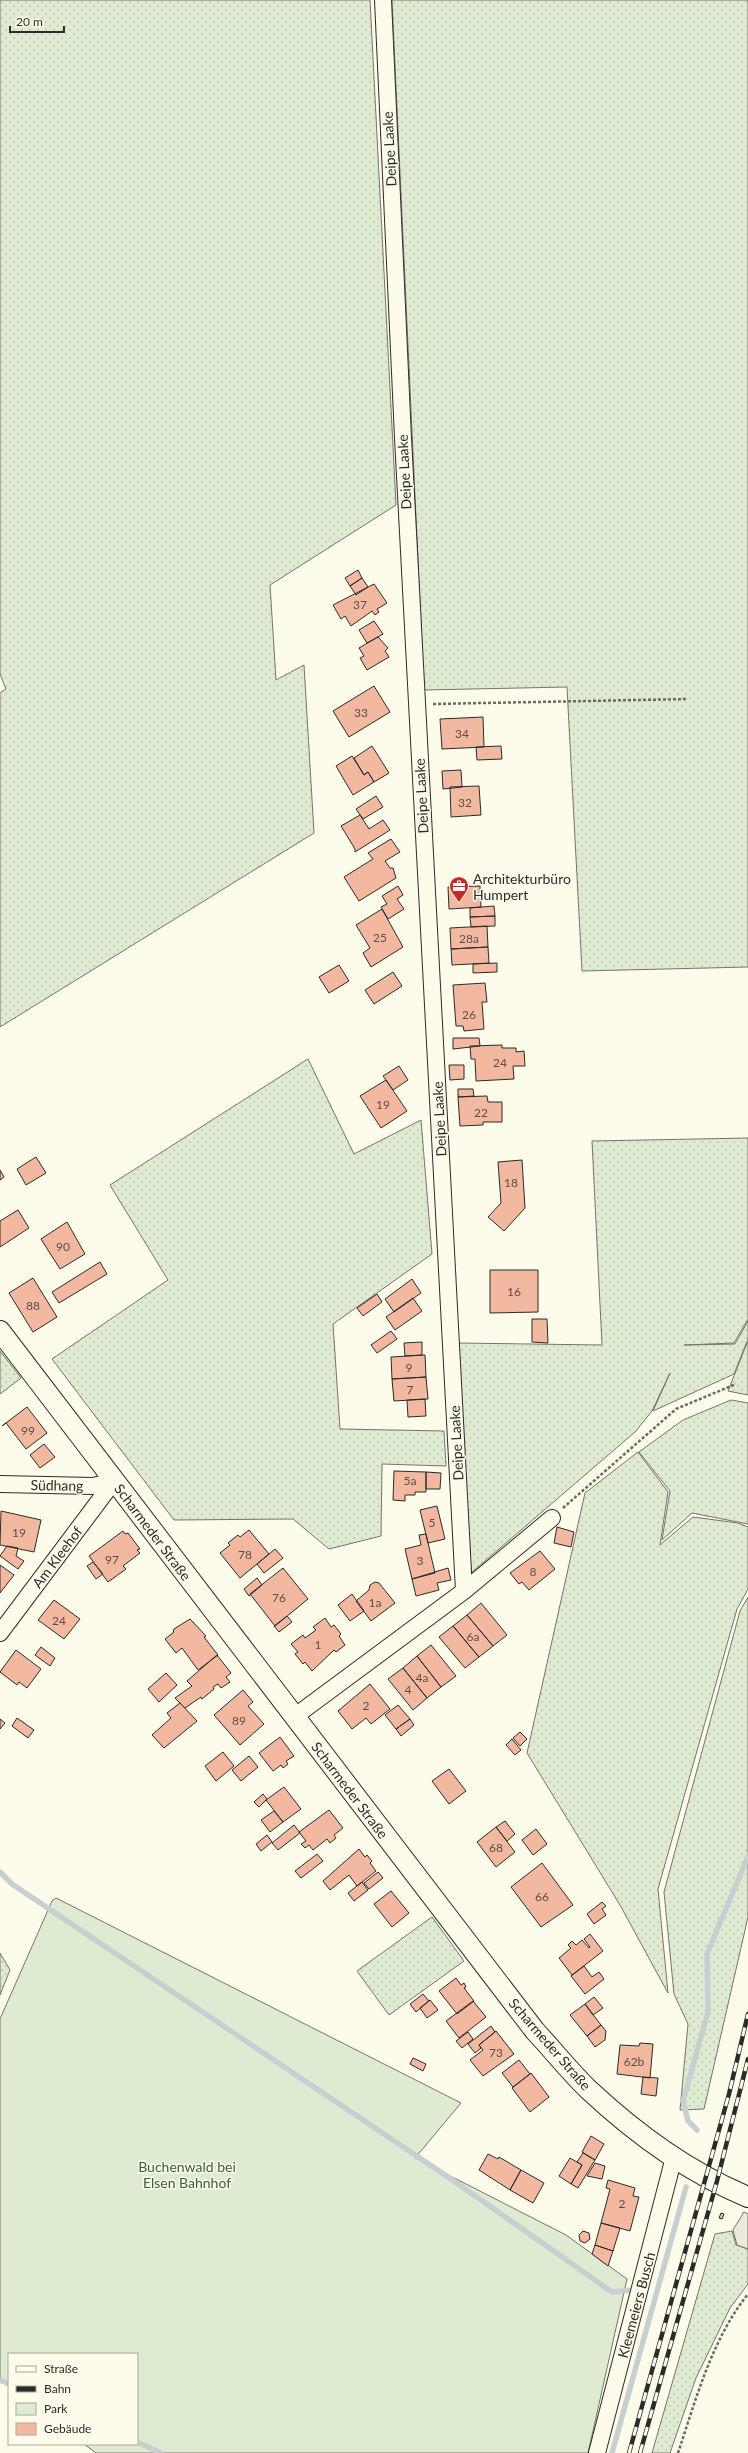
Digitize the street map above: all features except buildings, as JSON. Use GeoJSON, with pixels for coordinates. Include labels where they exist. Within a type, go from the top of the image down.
{"type":"FeatureCollection","features":[{"type":"Feature","properties":{"kind":"street","name":"Deipe Laake"},"geometry":{"type":"LineString","coordinates":[[383,0],[416,704],[464,1591]]}},
{"type":"Feature","properties":{"kind":"street","name":"Scharmeder Straße"},"geometry":{"type":"LineString","coordinates":[[0,1331],[535,2031],[588,2089],[628,2124],[674,2157],[748,2197]]}},
{"type":"Feature","properties":{"kind":"street","name":"Südhang"},"geometry":{"type":"LineString","coordinates":[[0,1484],[93,1486],[114,1481]]}},
{"type":"Feature","properties":{"kind":"street","name":"Am Kleehof"},"geometry":{"type":"LineString","coordinates":[[0,1633],[114,1481]]}},
{"type":"Feature","properties":{"kind":"street"},"geometry":{"type":"LineString","coordinates":[[294,1717],[464,1591],[552,1518]]}},
{"type":"Feature","properties":{"kind":"street","name":"Kleemeiers Busch"},"geometry":{"type":"LineString","coordinates":[[597,2453],[674,2157]]}},
{"type":"Feature","properties":{"kind":"path"},"geometry":{"type":"LineString","coordinates":[[416,704],[688,700]]}},
{"type":"Feature","properties":{"kind":"path"},"geometry":{"type":"LineString","coordinates":[[552,1518],[676,1409],[736,1384]]}},
{"type":"Feature","properties":{"kind":"path"},"geometry":{"type":"LineString","coordinates":[[678,2453],[702,2381],[735,2310],[748,2294]]}},
{"type":"Feature","properties":{"kind":"green space"},"geometry":{"type":"Polygon","coordinates":[[[0,0],[370,0],[396,505],[270,585],[276,680],[304,665],[314,833],[0,1027],[0,693],[6,689],[0,674],[0,0]]]}},
{"type":"Feature","properties":{"kind":"green space"},"geometry":{"type":"Polygon","coordinates":[[[392,0],[748,0],[748,967],[582,971],[567,687],[424,690],[392,0]]]}},
{"type":"Feature","properties":{"kind":"green space"},"geometry":{"type":"Polygon","coordinates":[[[308,1059],[354,1154],[421,1120],[432,1254],[333,1324],[340,1429],[444,1431],[446,1466],[382,1464],[381,1536],[329,1549],[293,1519],[174,1520],[52,1359],[168,1280],[110,1185],[308,1059]]]}},
{"type":"Feature","properties":{"kind":"green space"},"geometry":{"type":"Polygon","coordinates":[[[748,1138],[748,1319],[734,1343],[684,1345],[735,1344],[748,1321],[748,1339],[734,1374],[653,1411],[670,1373],[652,1411],[635,1432],[471,1573],[458,1343],[602,1345],[592,1141],[748,1138]]]}},
{"type":"Feature","properties":{"kind":"green space"},"geometry":{"type":"Polygon","coordinates":[[[748,1342],[748,1395],[728,1391],[748,1342]]]}},
{"type":"Feature","properties":{"kind":"green space"},"geometry":{"type":"Polygon","coordinates":[[[0,1351],[21,1378],[0,1394],[0,1351]]]}},
{"type":"Feature","properties":{"kind":"green space"},"geometry":{"type":"Polygon","coordinates":[[[731,1400],[748,1403],[748,1524],[692,1513],[662,1540],[670,1491],[639,1452],[683,1420],[731,1400]]]}},
{"type":"Feature","properties":{"kind":"green space"},"geometry":{"type":"Polygon","coordinates":[[[638,1452],[668,1492],[660,1545],[693,1517],[738,1523],[748,1527],[748,1589],[737,1609],[658,1889],[668,1993],[620,1905],[527,1753],[585,1493],[638,1452]]]}},
{"type":"Feature","properties":{"kind":"green space"},"geometry":{"type":"Polygon","coordinates":[[[748,1597],[748,1917],[704,2109],[680,2110],[688,2024],[674,1994],[664,1892],[740,1611],[748,1597]]]}},
{"type":"Feature","properties":{"kind":"green space","name":"Buchenwald bei Elsen Bahnhof"},"geometry":{"type":"Polygon","coordinates":[[[56,1898],[461,2103],[415,2158],[566,2235],[627,2279],[588,2453],[96,2453],[85,2445],[138,2445],[138,2353],[8,2353],[8,2384],[0,2378],[0,2019],[52,1901],[56,1898]]]}},
{"type":"Feature","properties":{"kind":"green space"},"geometry":{"type":"Polygon","coordinates":[[[432,1917],[464,1961],[389,2015],[357,1971],[432,1917]]]}},
{"type":"Feature","properties":{"kind":"green space"},"geometry":{"type":"Polygon","coordinates":[[[0,1953],[10,1970],[0,1995],[0,1953]]]}},
{"type":"Feature","properties":{"kind":"green space"},"geometry":{"type":"Polygon","coordinates":[[[732,2231],[736,2245],[748,2249],[748,2284],[730,2308],[696,2378],[670,2453],[652,2453],[715,2234],[732,2231]]]}},
{"type":"Feature","properties":{"kind":"shaded area"},"geometry":{"type":"Polygon","coordinates":[[[744,2212],[748,2214],[748,2249],[737,2245],[733,2230],[744,2212]]]}},
{"type":"Feature","properties":{"kind":"waterway"},"geometry":{"type":"LineString","coordinates":[[697,2130],[688,2121],[683,2101],[708,2012],[707,1954],[748,1856]]}},
{"type":"Feature","properties":{"kind":"waterway"},"geometry":{"type":"LineString","coordinates":[[0,1872],[12,1884],[454,2181],[612,2292],[633,2290]]}},
{"type":"Feature","properties":{"kind":"waterway"},"geometry":{"type":"LineString","coordinates":[[612,2453],[686,2187]]}},
{"type":"Feature","properties":{"kind":"waterway"},"geometry":{"type":"LineString","coordinates":[[0,2380],[8,2384]]}},
{"type":"Feature","properties":{"kind":"waterway"},"geometry":{"type":"LineString","coordinates":[[138,2442],[161,2453]]}},
{"type":"Feature","properties":{"kind":"railway"},"geometry":{"type":"LineString","coordinates":[[629,2453],[729,2094],[748,2014]]}},
{"type":"Feature","properties":{"kind":"railway"},"geometry":{"type":"LineString","coordinates":[[640,2453],[717,2181],[748,2059]]}},
{"type":"Feature","properties":{"kind":"place","name":"Architekturbüro Humpert"},"geometry":{"type":"Point","coordinates":[459,903]}}]}
